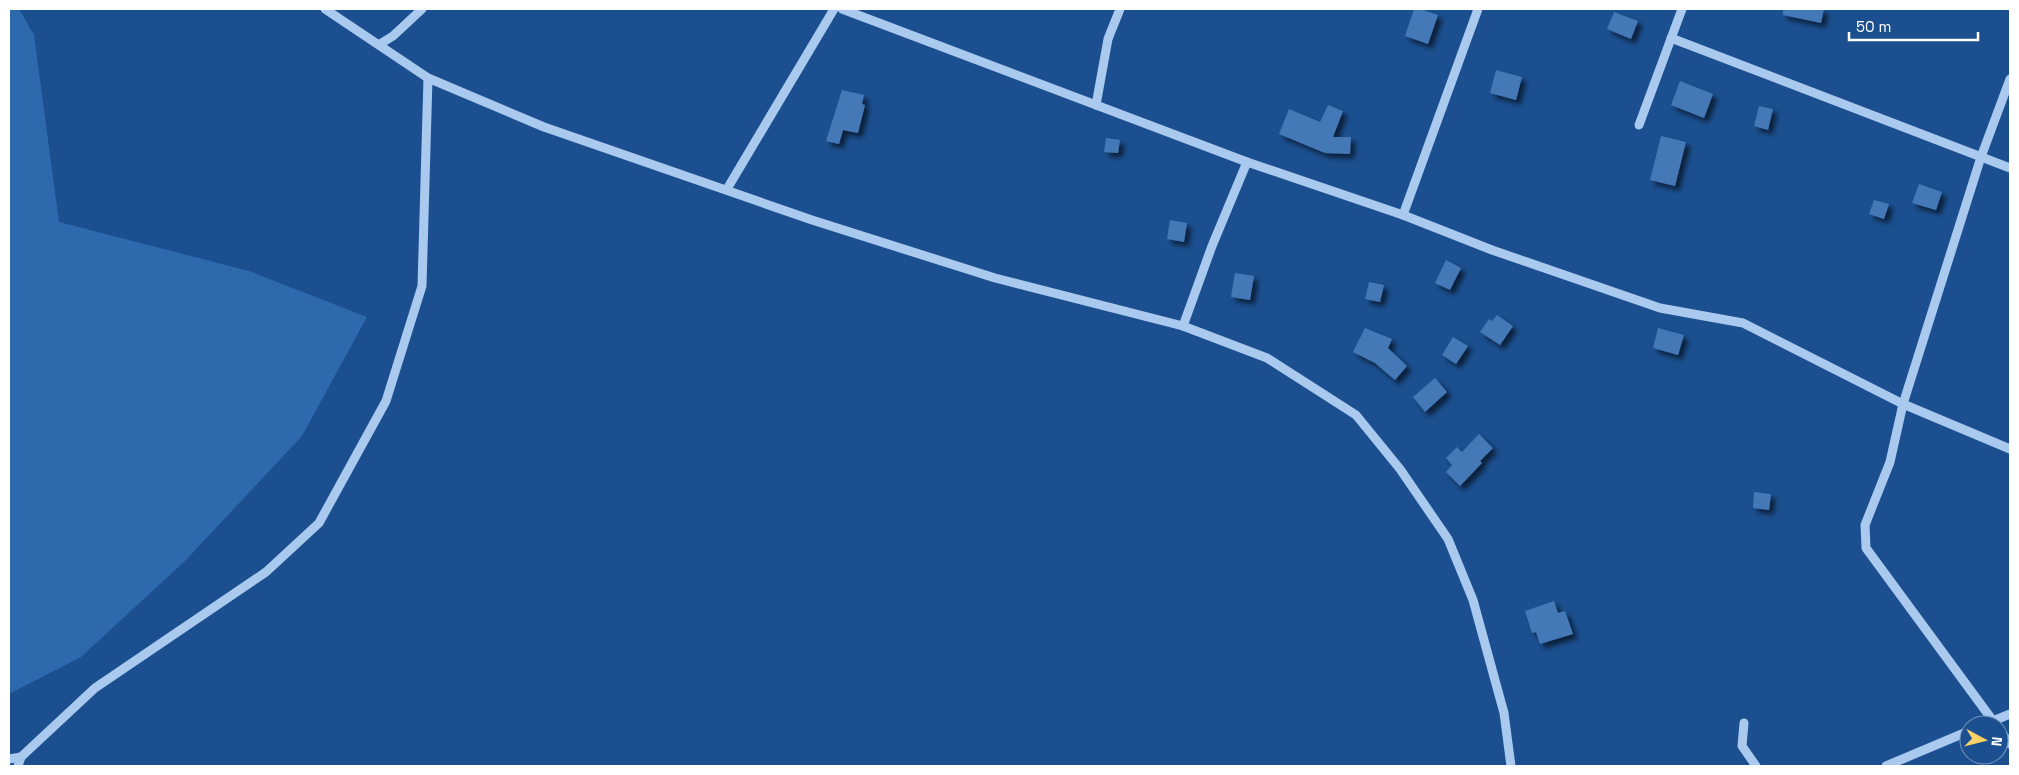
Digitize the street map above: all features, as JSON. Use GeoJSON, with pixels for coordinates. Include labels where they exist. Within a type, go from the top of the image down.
{"type":"FeatureCollection","features":[{"type":"Feature","properties":{"kind":"street"},"geometry":{"type":"LineString","coordinates":[[325,9],[380,44],[428,78],[544,128],[727,189],[812,220],[995,278],[1184,326],[1267,358],[1356,414],[1400,469],[1448,539],[1473,600],[1504,713],[1511,766]]}},
{"type":"Feature","properties":{"kind":"street"},"geometry":{"type":"LineString","coordinates":[[380,44],[394,36],[422,9]]}},
{"type":"Feature","properties":{"kind":"street"},"geometry":{"type":"LineString","coordinates":[[727,189],[834,9]]}},
{"type":"Feature","properties":{"kind":"street"},"geometry":{"type":"LineString","coordinates":[[842,9],[1247,162],[1402,215],[1492,250],[1660,308],[1743,323],[1903,404],[2010,449]]}},
{"type":"Feature","properties":{"kind":"street"},"geometry":{"type":"LineString","coordinates":[[1096,105],[1108,39],[1120,9]]}},
{"type":"Feature","properties":{"kind":"street"},"geometry":{"type":"LineString","coordinates":[[1402,215],[1478,9]]}},
{"type":"Feature","properties":{"kind":"street"},"geometry":{"type":"LineString","coordinates":[[1639,125],[1682,9]]}},
{"type":"Feature","properties":{"kind":"street"},"geometry":{"type":"LineString","coordinates":[[1671,38],[2010,168]]}},
{"type":"Feature","properties":{"kind":"street"},"geometry":{"type":"LineString","coordinates":[[9,759],[19,762],[95,688],[266,572],[319,523],[386,401],[422,286],[428,78]]}},
{"type":"Feature","properties":{"kind":"street"},"geometry":{"type":"LineString","coordinates":[[1988,715],[1866,548],[1865,525],[1890,462],[1903,404],[1981,157],[2010,79]]}},
{"type":"Feature","properties":{"kind":"street"},"geometry":{"type":"LineString","coordinates":[[1184,326],[1212,246],[1247,162]]}},
{"type":"Feature","properties":{"kind":"street"},"geometry":{"type":"LineString","coordinates":[[1744,723],[1742,746],[1756,766]]}},
{"type":"Feature","properties":{"kind":"street"},"geometry":{"type":"LineString","coordinates":[[1886,766],[1959,735]]}},
{"type":"Feature","properties":{"kind":"shaded area"},"geometry":{"type":"Polygon","coordinates":[[[9,9],[19,9],[34,35],[59,222],[249,271],[367,317],[302,436],[186,560],[81,657],[9,694],[9,9]]]}},
{"type":"Feature","properties":{"kind":"building"},"geometry":{"type":"Polygon","coordinates":[[[1414,9],[1438,15],[1428,44],[1405,36],[1414,9]]]}},
{"type":"Feature","properties":{"kind":"building"},"geometry":{"type":"Polygon","coordinates":[[[1783,9],[1824,9],[1821,23],[1783,15],[1783,9]]]}},
{"type":"Feature","properties":{"kind":"building"},"geometry":{"type":"Polygon","coordinates":[[[1614,12],[1638,21],[1631,39],[1607,29],[1614,12]]]}},
{"type":"Feature","properties":{"kind":"building"},"geometry":{"type":"Polygon","coordinates":[[[1496,70],[1522,77],[1516,100],[1490,93],[1496,70]]]}},
{"type":"Feature","properties":{"kind":"building"},"geometry":{"type":"Polygon","coordinates":[[[1680,81],[1713,94],[1704,118],[1671,105],[1680,81]]]}},
{"type":"Feature","properties":{"kind":"building"},"geometry":{"type":"Polygon","coordinates":[[[842,90],[864,95],[862,104],[865,105],[858,133],[843,130],[839,144],[826,141],[842,90]]]}},
{"type":"Feature","properties":{"kind":"building"},"geometry":{"type":"Polygon","coordinates":[[[1328,105],[1343,111],[1333,137],[1351,137],[1350,154],[1325,153],[1279,134],[1289,109],[1320,122],[1328,105]]]}},
{"type":"Feature","properties":{"kind":"building"},"geometry":{"type":"Polygon","coordinates":[[[1759,106],[1773,109],[1768,130],[1754,126],[1759,106]]]}},
{"type":"Feature","properties":{"kind":"building"},"geometry":{"type":"Polygon","coordinates":[[[1661,136],[1686,142],[1675,186],[1650,180],[1661,136]]]}},
{"type":"Feature","properties":{"kind":"building"},"geometry":{"type":"Polygon","coordinates":[[[1106,138],[1120,140],[1118,153],[1104,152],[1106,138]]]}},
{"type":"Feature","properties":{"kind":"building"},"geometry":{"type":"Polygon","coordinates":[[[1919,184],[1942,192],[1936,210],[1912,203],[1919,184]]]}},
{"type":"Feature","properties":{"kind":"building"},"geometry":{"type":"Polygon","coordinates":[[[1874,200],[1889,204],[1884,219],[1869,214],[1874,200]]]}},
{"type":"Feature","properties":{"kind":"building"},"geometry":{"type":"Polygon","coordinates":[[[1170,220],[1187,223],[1184,242],[1167,239],[1170,220]]]}},
{"type":"Feature","properties":{"kind":"building"},"geometry":{"type":"Polygon","coordinates":[[[1446,260],[1461,268],[1450,290],[1435,283],[1446,260]]]}},
{"type":"Feature","properties":{"kind":"building"},"geometry":{"type":"Polygon","coordinates":[[[1235,273],[1254,276],[1250,300],[1231,297],[1235,273]]]}},
{"type":"Feature","properties":{"kind":"building"},"geometry":{"type":"Polygon","coordinates":[[[1369,282],[1384,285],[1380,302],[1365,299],[1369,282]]]}},
{"type":"Feature","properties":{"kind":"building"},"geometry":{"type":"Polygon","coordinates":[[[1497,315],[1513,326],[1500,345],[1480,332],[1489,319],[1492,321],[1497,315]]]}},
{"type":"Feature","properties":{"kind":"building"},"geometry":{"type":"Polygon","coordinates":[[[1365,328],[1392,339],[1388,348],[1407,366],[1395,380],[1375,363],[1353,352],[1365,328]]]}},
{"type":"Feature","properties":{"kind":"building"},"geometry":{"type":"Polygon","coordinates":[[[1658,328],[1684,335],[1678,355],[1653,348],[1658,328]]]}},
{"type":"Feature","properties":{"kind":"building"},"geometry":{"type":"Polygon","coordinates":[[[1453,337],[1468,346],[1456,364],[1442,355],[1453,337]]]}},
{"type":"Feature","properties":{"kind":"building"},"geometry":{"type":"Polygon","coordinates":[[[1435,378],[1447,392],[1425,412],[1413,397],[1435,378]]]}},
{"type":"Feature","properties":{"kind":"building"},"geometry":{"type":"Polygon","coordinates":[[[1479,434],[1493,448],[1480,461],[1482,463],[1460,486],[1446,472],[1452,465],[1446,458],[1457,447],[1462,452],[1479,434]]]}},
{"type":"Feature","properties":{"kind":"building"},"geometry":{"type":"Polygon","coordinates":[[[1754,492],[1771,494],[1769,510],[1753,508],[1754,492]]]}},
{"type":"Feature","properties":{"kind":"building"},"geometry":{"type":"Polygon","coordinates":[[[1554,601],[1558,613],[1565,611],[1573,634],[1540,644],[1536,632],[1532,633],[1525,611],[1554,601]]]}}]}
